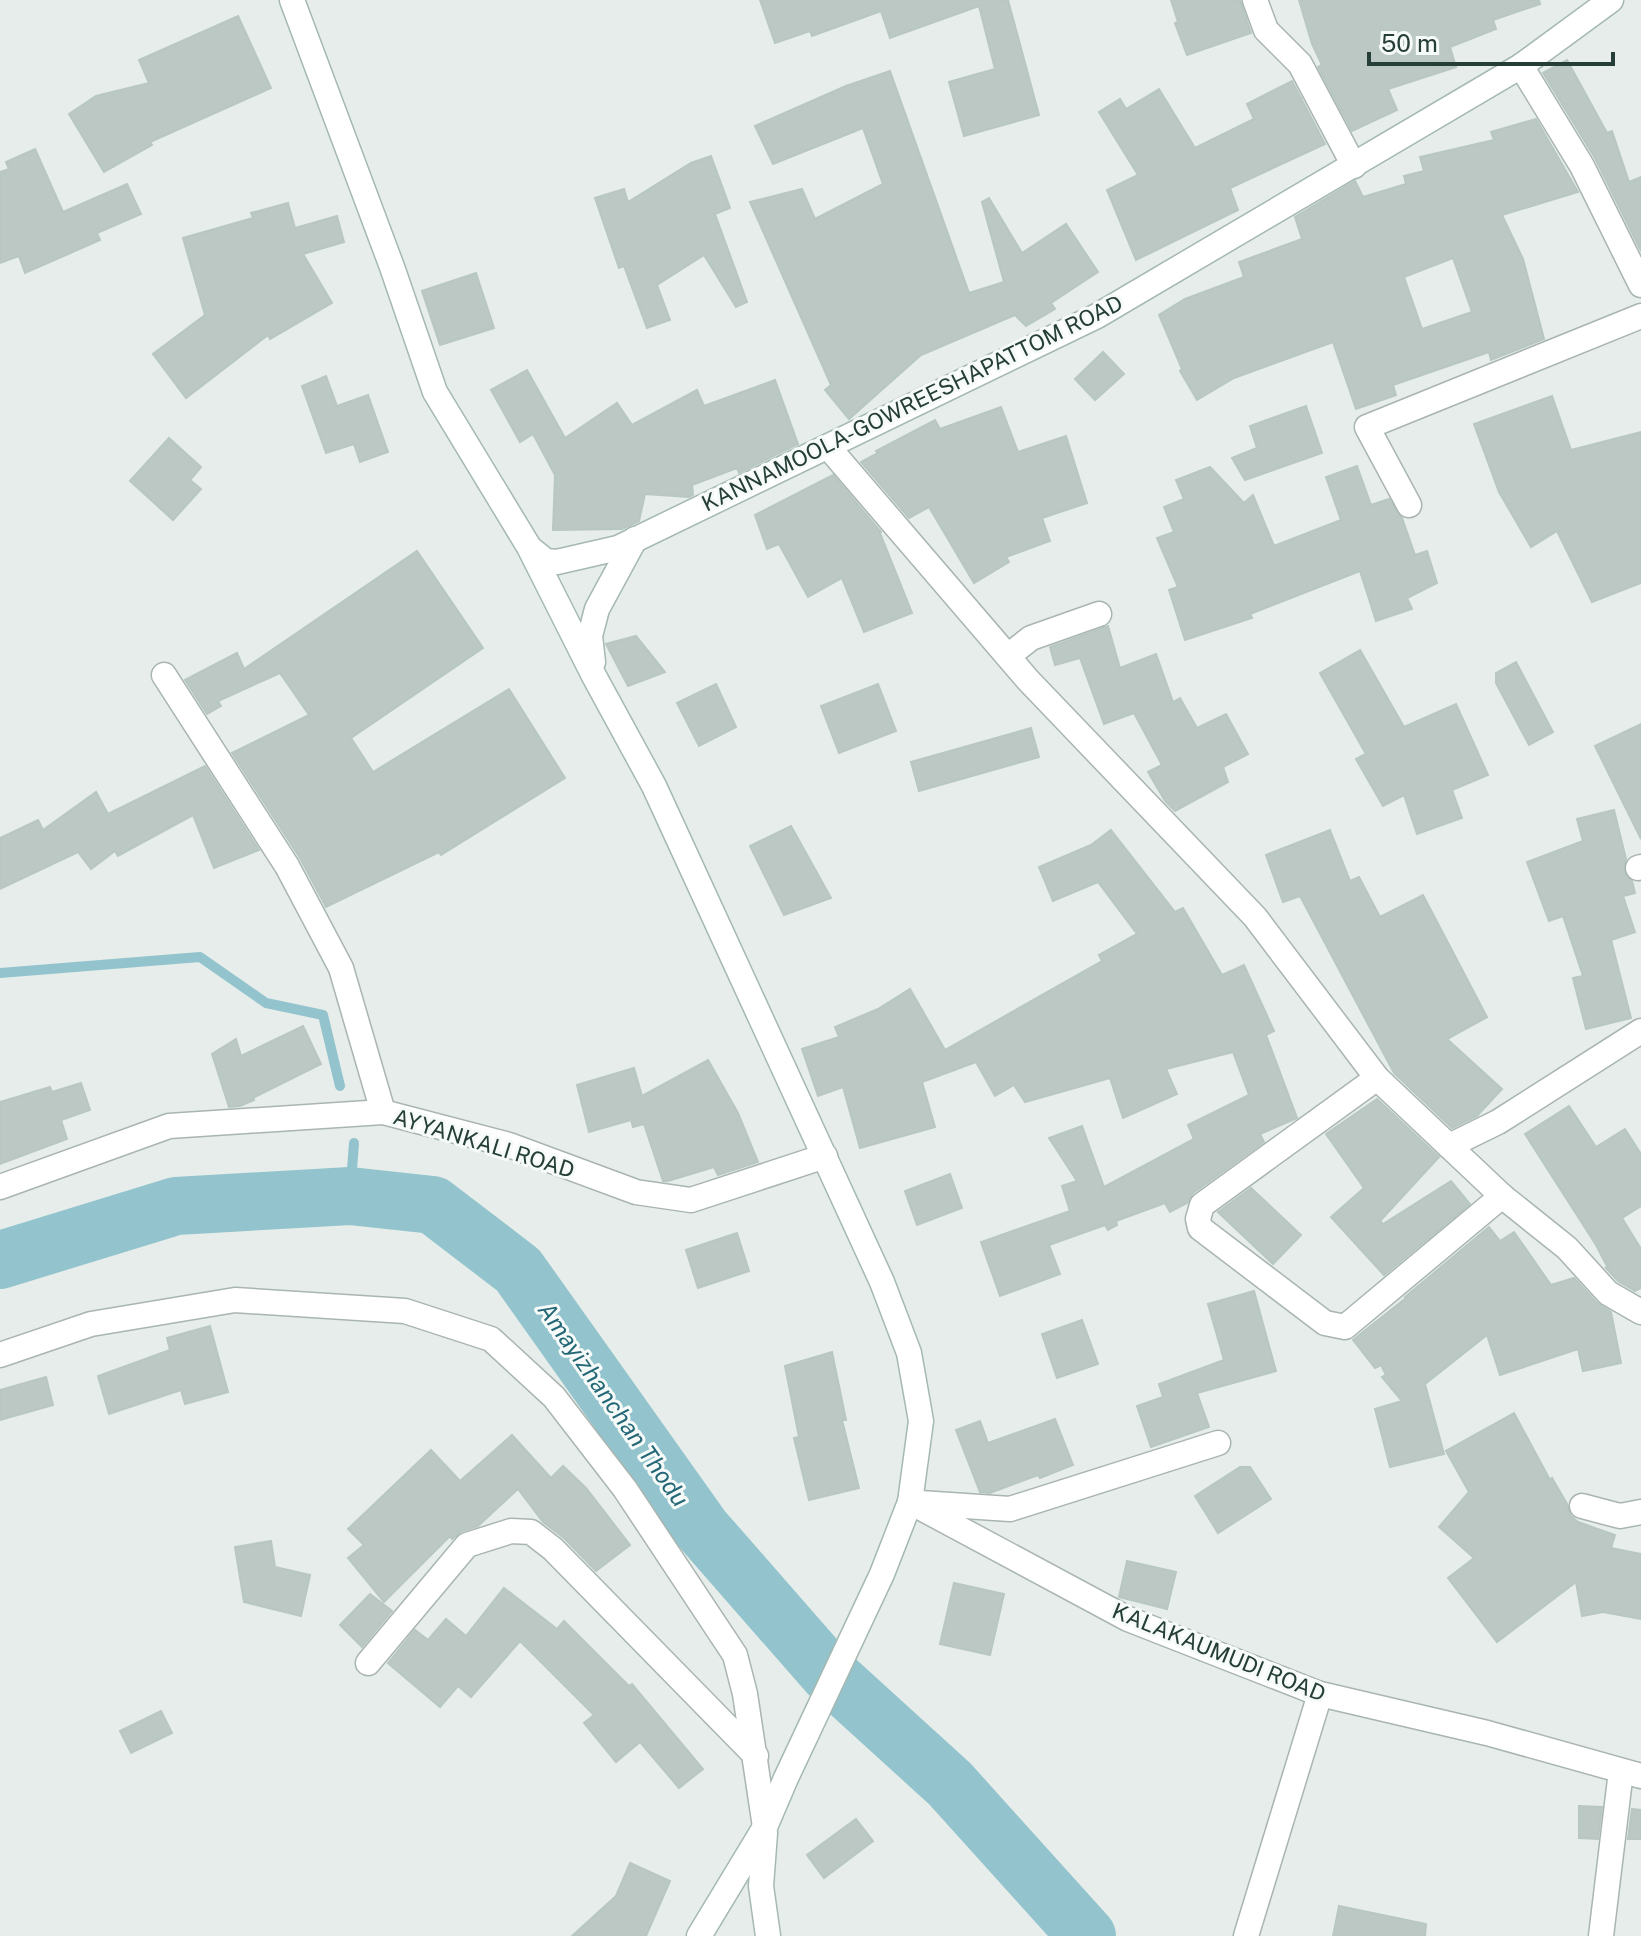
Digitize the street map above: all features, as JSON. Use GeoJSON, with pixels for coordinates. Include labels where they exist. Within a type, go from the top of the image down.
{"type":"FeatureCollection","features":[{"type":"Feature","properties":{"kind":"street"},"geometry":{"type":"LineString","coordinates":[[292,0],[392,267],[435,392],[529,547],[654,786],[882,1282],[909,1353],[921,1421],[910,1502],[882,1574],[765,1827],[699,1936]]}},
{"type":"Feature","properties":{"kind":"street"},"geometry":{"type":"LineString","coordinates":[[1255,0],[1266,30],[1300,64],[1354,166]]}},
{"type":"Feature","properties":{"kind":"street","name":"KANNAMOOLA-GOWREESHAPATTOM ROAD"},"geometry":{"type":"LineString","coordinates":[[529,547],[546,561],[557,562],[618,548],[1097,316],[1521,66],[1611,0]]}},
{"type":"Feature","properties":{"kind":"street"},"geometry":{"type":"LineString","coordinates":[[1521,66],[1582,166],[1641,285]]}},
{"type":"Feature","properties":{"kind":"street"},"geometry":{"type":"LineString","coordinates":[[1409,505],[1367,427],[1641,316]]}},
{"type":"Feature","properties":{"kind":"street"},"geometry":{"type":"LineString","coordinates":[[829,448],[1008,656],[1255,917],[1377,1078],[1502,1196],[1567,1248],[1608,1293],[1641,1312]]}},
{"type":"Feature","properties":{"kind":"street"},"geometry":{"type":"LineString","coordinates":[[594,676],[590,636],[597,609],[635,539]]}},
{"type":"Feature","properties":{"kind":"street"},"geometry":{"type":"LineString","coordinates":[[1008,656],[1031,638],[1099,614]]}},
{"type":"Feature","properties":{"kind":"street"},"geometry":{"type":"LineString","coordinates":[[164,675],[287,866],[341,968],[383,1112]]}},
{"type":"Feature","properties":{"kind":"street"},"geometry":{"type":"LineString","coordinates":[[1449,1146],[1498,1122],[1641,1031]]}},
{"type":"Feature","properties":{"kind":"street"},"geometry":{"type":"LineString","coordinates":[[1377,1078],[1202,1205],[1198,1219],[1200,1228],[1325,1323],[1345,1327],[1502,1196]]}},
{"type":"Feature","properties":{"kind":"street","name":"AYYANKALI ROAD"},"geometry":{"type":"LineString","coordinates":[[0,1187],[169,1126],[383,1112],[509,1145],[636,1192],[691,1200],[825,1156]]}},
{"type":"Feature","properties":{"kind":"street"},"geometry":{"type":"LineString","coordinates":[[0,1355],[91,1324],[235,1300],[405,1311],[491,1339],[554,1397],[625,1489],[735,1655],[756,1756],[765,1827],[761,1886],[768,1936]]}},
{"type":"Feature","properties":{"kind":"street"},"geometry":{"type":"LineString","coordinates":[[910,1502],[1010,1509],[1218,1443]]}},
{"type":"Feature","properties":{"kind":"street","name":"KALAKAUMUDI ROAD"},"geometry":{"type":"LineString","coordinates":[[910,1502],[1128,1619],[1320,1694],[1487,1733],[1631,1774]]}},
{"type":"Feature","properties":{"kind":"street"},"geometry":{"type":"LineString","coordinates":[[1582,1506],[1620,1516],[1641,1512]]}},
{"type":"Feature","properties":{"kind":"street"},"geometry":{"type":"LineString","coordinates":[[368,1663],[467,1545],[511,1531],[531,1532],[553,1549],[756,1756]]}},
{"type":"Feature","properties":{"kind":"street"},"geometry":{"type":"LineString","coordinates":[[1246,1936],[1320,1694]]}},
{"type":"Feature","properties":{"kind":"street"},"geometry":{"type":"LineString","coordinates":[[1601,1936],[1631,1774]]}},
{"type":"Feature","properties":{"kind":"building"},"geometry":{"type":"Polygon","coordinates":[[[760,0],[1008,0],[1039,115],[964,136],[949,82],[995,69],[979,6],[890,38],[881,11],[812,36],[810,31],[775,43],[760,0]]]}},
{"type":"Feature","properties":{"kind":"building"},"geometry":{"type":"Polygon","coordinates":[[[1171,0],[1240,0],[1251,33],[1187,55],[1175,23],[1178,22],[1171,0]]]}},
{"type":"Feature","properties":{"kind":"building"},"geometry":{"type":"Polygon","coordinates":[[[1299,0],[1539,0],[1540,4],[1493,20],[1496,29],[1450,47],[1456,67],[1388,89],[1397,110],[1352,131],[1318,67],[1322,65],[1312,44],[1299,0]]]}},
{"type":"Feature","properties":{"kind":"building"},"geometry":{"type":"Polygon","coordinates":[[[238,16],[271,88],[150,142],[152,145],[104,172],[69,114],[96,96],[149,83],[139,60],[238,16]]]}},
{"type":"Feature","properties":{"kind":"building"},"geometry":{"type":"Polygon","coordinates":[[[1567,60],[1607,133],[1612,131],[1629,182],[1641,177],[1641,251],[1595,158],[1543,73],[1567,60]]]}},
{"type":"Feature","properties":{"kind":"building"},"geometry":{"type":"Polygon","coordinates":[[[890,71],[969,293],[1004,282],[982,202],[989,198],[1022,253],[1066,224],[1098,272],[1051,303],[1055,309],[1026,326],[1015,315],[921,355],[849,419],[825,390],[831,385],[750,202],[802,189],[815,219],[883,184],[863,128],[773,164],[755,126],[846,86],[890,71]]]}},
{"type":"Feature","properties":{"kind":"building"},"geometry":{"type":"Polygon","coordinates":[[[1292,81],[1325,144],[1230,188],[1238,210],[1136,260],[1107,190],[1138,175],[1099,112],[1120,99],[1126,109],[1159,89],[1195,148],[1254,119],[1247,104],[1292,81]]]}},
{"type":"Feature","properties":{"kind":"building"},"geometry":{"type":"Polygon","coordinates":[[[1536,119],[1578,192],[1502,215],[1523,259],[1544,339],[1491,360],[1489,352],[1393,385],[1396,395],[1356,409],[1333,342],[1234,378],[1197,400],[1180,371],[1182,369],[1159,315],[1185,299],[1244,277],[1239,262],[1302,239],[1295,217],[1355,181],[1363,197],[1406,184],[1404,176],[1424,171],[1420,157],[1494,140],[1491,132],[1536,119]],[[1453,258],[1404,277],[1422,329],[1472,312],[1453,258]]]}},
{"type":"Feature","properties":{"kind":"building"},"geometry":{"type":"Polygon","coordinates":[[[35,149],[63,212],[127,184],[141,214],[97,233],[100,240],[25,273],[19,256],[0,263],[0,172],[9,169],[6,162],[35,149]]]}},
{"type":"Feature","properties":{"kind":"building"},"geometry":{"type":"Polygon","coordinates":[[[711,156],[730,208],[715,214],[747,302],[736,307],[704,255],[657,285],[670,320],[647,328],[624,266],[619,268],[595,198],[624,189],[628,202],[691,163],[711,156]]]}},
{"type":"Feature","properties":{"kind":"building"},"geometry":{"type":"Polygon","coordinates":[[[288,203],[295,228],[337,216],[344,242],[303,254],[332,303],[270,339],[268,335],[186,398],[153,354],[205,315],[183,238],[253,218],[251,213],[288,203]]]}},
{"type":"Feature","properties":{"kind":"building"},"geometry":{"type":"Polygon","coordinates":[[[476,273],[494,328],[440,345],[422,291],[476,273]]]}},
{"type":"Feature","properties":{"kind":"building"},"geometry":{"type":"Polygon","coordinates":[[[1103,352],[1124,374],[1095,400],[1075,379],[1103,352]]]}},
{"type":"Feature","properties":{"kind":"building"},"geometry":{"type":"Polygon","coordinates":[[[527,370],[565,438],[617,403],[632,425],[697,390],[704,406],[775,380],[798,444],[739,473],[737,468],[692,485],[693,495],[689,497],[645,494],[639,521],[622,529],[553,530],[555,475],[533,434],[520,442],[491,390],[527,370]]]}},
{"type":"Feature","properties":{"kind":"building"},"geometry":{"type":"Polygon","coordinates":[[[326,376],[337,406],[368,395],[388,452],[360,462],[354,444],[326,453],[302,386],[326,376]]]}},
{"type":"Feature","properties":{"kind":"building"},"geometry":{"type":"Polygon","coordinates":[[[1552,396],[1571,450],[1641,432],[1641,583],[1592,602],[1557,531],[1531,547],[1499,492],[1474,424],[1552,396]]]}},
{"type":"Feature","properties":{"kind":"building"},"geometry":{"type":"Polygon","coordinates":[[[1306,406],[1322,453],[1245,480],[1232,458],[1257,448],[1250,426],[1306,406]]]}},
{"type":"Feature","properties":{"kind":"building"},"geometry":{"type":"Polygon","coordinates":[[[1001,407],[1018,452],[1066,436],[1087,503],[1042,518],[1050,541],[1006,557],[1009,562],[974,583],[929,507],[909,518],[861,462],[935,420],[940,429],[1001,407]]]}},
{"type":"Feature","properties":{"kind":"building"},"geometry":{"type":"Polygon","coordinates":[[[169,438],[201,467],[190,480],[201,489],[173,520],[130,481],[169,438]]]}},
{"type":"Feature","properties":{"kind":"building"},"geometry":{"type":"Polygon","coordinates":[[[1357,466],[1371,505],[1389,499],[1402,518],[1415,555],[1427,551],[1437,583],[1407,598],[1412,609],[1376,621],[1360,571],[1250,614],[1252,618],[1185,640],[1169,590],[1178,587],[1157,538],[1174,532],[1164,507],[1184,499],[1176,480],[1210,467],[1244,503],[1253,495],[1274,546],[1341,520],[1326,477],[1357,466]]]}},
{"type":"Feature","properties":{"kind":"building"},"geometry":{"type":"Polygon","coordinates":[[[833,475],[881,532],[912,613],[864,632],[842,578],[808,597],[779,544],[767,549],[755,515],[833,475]]]}},
{"type":"Feature","properties":{"kind":"building"},"geometry":{"type":"Polygon","coordinates":[[[417,551],[483,648],[351,738],[373,772],[509,689],[565,778],[441,855],[439,852],[326,907],[300,858],[232,753],[309,715],[280,673],[218,701],[221,706],[207,714],[185,680],[237,653],[244,669],[417,551]]]}},
{"type":"Feature","properties":{"kind":"building"},"geometry":{"type":"Polygon","coordinates":[[[1108,626],[1120,668],[1156,654],[1173,702],[1180,698],[1197,728],[1226,714],[1248,754],[1223,767],[1228,782],[1175,811],[1165,801],[1148,772],[1162,765],[1134,713],[1104,724],[1080,658],[1055,665],[1050,647],[1108,626]]]}},
{"type":"Feature","properties":{"kind":"building"},"geometry":{"type":"Polygon","coordinates":[[[636,636],[665,672],[628,686],[606,644],[636,636]]]}},
{"type":"Feature","properties":{"kind":"building"},"geometry":{"type":"Polygon","coordinates":[[[1360,650],[1404,727],[1456,704],[1488,775],[1452,790],[1462,818],[1417,834],[1404,795],[1383,806],[1356,759],[1366,754],[1320,673],[1360,650]]]}},
{"type":"Feature","properties":{"kind":"building"},"geometry":{"type":"Polygon","coordinates":[[[1516,662],[1553,732],[1529,745],[1496,683],[1496,673],[1516,662]]]}},
{"type":"Feature","properties":{"kind":"building"},"geometry":{"type":"Polygon","coordinates":[[[716,684],[736,727],[699,746],[677,703],[716,684]]]}},
{"type":"Feature","properties":{"kind":"building"},"geometry":{"type":"Polygon","coordinates":[[[878,684],[896,731],[839,753],[821,706],[878,684]]]}},
{"type":"Feature","properties":{"kind":"building"},"geometry":{"type":"Polygon","coordinates":[[[1641,724],[1641,839],[1595,746],[1641,724]]]}},
{"type":"Feature","properties":{"kind":"building"},"geometry":{"type":"Polygon","coordinates":[[[1031,728],[1039,757],[919,791],[911,762],[1031,728]]]}},
{"type":"Feature","properties":{"kind":"building"},"geometry":{"type":"Polygon","coordinates":[[[205,766],[259,850],[214,868],[193,815],[118,856],[115,851],[91,869],[78,852],[0,889],[0,838],[38,820],[43,830],[96,792],[108,814],[205,766]]]}},
{"type":"Feature","properties":{"kind":"building"},"geometry":{"type":"Polygon","coordinates":[[[1614,810],[1626,859],[1624,872],[1632,881],[1635,893],[1623,896],[1635,932],[1611,940],[1631,1018],[1586,1029],[1573,978],[1583,976],[1563,916],[1549,921],[1527,862],[1583,841],[1577,819],[1614,810]]]}},
{"type":"Feature","properties":{"kind":"building"},"geometry":{"type":"Polygon","coordinates":[[[791,826],[831,898],[784,915],[750,846],[791,826]]]}},
{"type":"Feature","properties":{"kind":"building"},"geometry":{"type":"Polygon","coordinates":[[[1111,830],[1175,912],[1183,908],[1222,975],[1244,965],[1274,1031],[1266,1035],[1297,1118],[1260,1134],[1264,1142],[1193,1193],[1187,1203],[1170,1212],[1165,1203],[1116,1221],[1117,1225],[1108,1230],[1105,1225],[1049,1245],[1060,1274],[1000,1296],[981,1242],[1070,1211],[1062,1186],[1077,1181],[1049,1138],[1082,1126],[1104,1187],[1194,1139],[1188,1125],[1249,1095],[1233,1052],[1166,1069],[1177,1094],[1123,1118],[1110,1078],[1025,1102],[1014,1085],[995,1096],[976,1062],[922,1082],[935,1127],[860,1148],[843,1087],[818,1096],[802,1049],[839,1037],[835,1027],[878,1009],[910,989],[945,1050],[1102,961],[1099,955],[1137,934],[1098,882],[1053,901],[1039,867],[1091,845],[1111,830]]]}},
{"type":"Feature","properties":{"kind":"building"},"geometry":{"type":"Polygon","coordinates":[[[1330,830],[1350,881],[1359,877],[1380,917],[1423,895],[1487,1017],[1447,1039],[1502,1089],[1477,1116],[1452,1128],[1394,1073],[1300,896],[1283,902],[1266,855],[1330,830]]]}},
{"type":"Feature","properties":{"kind":"building"},"geometry":{"type":"Polygon","coordinates":[[[303,1026],[321,1064],[254,1100],[229,1107],[212,1054],[236,1039],[241,1056],[303,1026]]]}},
{"type":"Feature","properties":{"kind":"building"},"geometry":{"type":"Polygon","coordinates":[[[708,1060],[738,1113],[758,1162],[718,1175],[714,1167],[663,1181],[644,1124],[633,1127],[631,1120],[589,1132],[577,1085],[634,1068],[642,1096],[708,1060]]]}},
{"type":"Feature","properties":{"kind":"building"},"geometry":{"type":"Polygon","coordinates":[[[81,1083],[90,1110],[61,1120],[67,1139],[0,1164],[0,1102],[50,1087],[52,1092],[81,1083]]]}},
{"type":"Feature","properties":{"kind":"building"},"geometry":{"type":"Polygon","coordinates":[[[1377,1099],[1439,1157],[1380,1221],[1383,1224],[1451,1181],[1470,1204],[1384,1275],[1331,1217],[1364,1188],[1326,1134],[1377,1099]]]}},
{"type":"Feature","properties":{"kind":"building"},"geometry":{"type":"Polygon","coordinates":[[[1569,1106],[1596,1147],[1625,1129],[1641,1154],[1641,1206],[1622,1218],[1641,1249],[1641,1288],[1635,1291],[1618,1281],[1606,1268],[1596,1245],[1525,1134],[1569,1106]]]}},
{"type":"Feature","properties":{"kind":"building"},"geometry":{"type":"Polygon","coordinates":[[[950,1174],[962,1208],[917,1225],[905,1191],[950,1174]]]}},
{"type":"Feature","properties":{"kind":"building"},"geometry":{"type":"Polygon","coordinates":[[[1251,1188],[1301,1235],[1273,1264],[1218,1212],[1251,1188]]]}},
{"type":"Feature","properties":{"kind":"building"},"geometry":{"type":"Polygon","coordinates":[[[1489,1227],[1500,1241],[1514,1232],[1551,1285],[1574,1278],[1597,1303],[1611,1312],[1621,1363],[1583,1371],[1578,1349],[1500,1375],[1487,1335],[1425,1384],[1444,1454],[1390,1467],[1375,1409],[1402,1401],[1382,1377],[1386,1375],[1381,1365],[1375,1368],[1353,1340],[1489,1227]]]}},
{"type":"Feature","properties":{"kind":"building"},"geometry":{"type":"Polygon","coordinates":[[[737,1233],[749,1271],[698,1288],[686,1250],[737,1233]]]}},
{"type":"Feature","properties":{"kind":"building"},"geometry":{"type":"Polygon","coordinates":[[[1254,1291],[1276,1371],[1197,1393],[1209,1427],[1151,1447],[1137,1406],[1163,1397],[1159,1384],[1224,1360],[1208,1304],[1254,1291]]]}},
{"type":"Feature","properties":{"kind":"building"},"geometry":{"type":"Polygon","coordinates":[[[1082,1320],[1098,1364],[1057,1378],[1042,1334],[1082,1320]]]}},
{"type":"Feature","properties":{"kind":"building"},"geometry":{"type":"Polygon","coordinates":[[[210,1326],[228,1392],[185,1404],[181,1390],[109,1414],[98,1376],[170,1350],[167,1338],[210,1326]]]}},
{"type":"Feature","properties":{"kind":"building"},"geometry":{"type":"Polygon","coordinates":[[[832,1352],[846,1420],[842,1420],[859,1488],[809,1500],[794,1438],[799,1437],[785,1366],[832,1352]]]}},
{"type":"Feature","properties":{"kind":"building"},"geometry":{"type":"Polygon","coordinates":[[[46,1377],[53,1405],[0,1420],[0,1390],[46,1377]]]}},
{"type":"Feature","properties":{"kind":"building"},"geometry":{"type":"Polygon","coordinates":[[[1514,1413],[1571,1516],[1578,1522],[1615,1535],[1611,1548],[1641,1554],[1641,1619],[1603,1612],[1582,1616],[1576,1582],[1497,1642],[1448,1578],[1474,1558],[1439,1527],[1469,1492],[1446,1451],[1514,1413]]]}},
{"type":"Feature","properties":{"kind":"building"},"geometry":{"type":"Polygon","coordinates":[[[1055,1419],[1073,1465],[990,1493],[980,1492],[956,1430],[980,1421],[988,1443],[1055,1419]]]}},
{"type":"Feature","properties":{"kind":"building"},"geometry":{"type":"Polygon","coordinates":[[[512,1435],[551,1478],[563,1466],[586,1488],[630,1545],[596,1571],[564,1538],[543,1522],[518,1489],[478,1526],[462,1531],[452,1539],[450,1536],[384,1602],[348,1558],[364,1545],[348,1529],[431,1450],[460,1481],[512,1435]]]}},
{"type":"Feature","properties":{"kind":"building"},"geometry":{"type":"Polygon","coordinates":[[[1240,1467],[1250,1467],[1271,1499],[1218,1533],[1195,1496],[1240,1467]]]}},
{"type":"Feature","properties":{"kind":"building"},"geometry":{"type":"Polygon","coordinates":[[[271,1541],[275,1567],[310,1575],[301,1616],[244,1602],[235,1547],[271,1541]]]}},
{"type":"Feature","properties":{"kind":"building"},"geometry":{"type":"Polygon","coordinates":[[[1127,1561],[1176,1572],[1167,1609],[1119,1597],[1127,1561]]]}},
{"type":"Feature","properties":{"kind":"building"},"geometry":{"type":"Polygon","coordinates":[[[954,1583],[1004,1594],[990,1655],[940,1644],[954,1583]]]}},
{"type":"Feature","properties":{"kind":"building"},"geometry":{"type":"Polygon","coordinates":[[[504,1588],[557,1629],[564,1621],[629,1686],[632,1684],[703,1769],[679,1788],[640,1742],[616,1762],[584,1723],[594,1715],[520,1641],[471,1697],[458,1686],[440,1707],[388,1663],[415,1630],[428,1640],[446,1619],[466,1636],[504,1588]]]}},
{"type":"Feature","properties":{"kind":"building"},"geometry":{"type":"Polygon","coordinates":[[[370,1594],[392,1611],[362,1647],[340,1625],[370,1594]]]}},
{"type":"Feature","properties":{"kind":"building"},"geometry":{"type":"Polygon","coordinates":[[[161,1711],[172,1733],[131,1753],[120,1731],[161,1711]]]}},
{"type":"Feature","properties":{"kind":"building"},"geometry":{"type":"Polygon","coordinates":[[[1579,1806],[1602,1807],[1598,1839],[1579,1838],[1579,1806]]]}},
{"type":"Feature","properties":{"kind":"building"},"geometry":{"type":"Polygon","coordinates":[[[1632,1809],[1641,1810],[1641,1839],[1628,1839],[1632,1809]]]}},
{"type":"Feature","properties":{"kind":"building"},"geometry":{"type":"Polygon","coordinates":[[[856,1819],[873,1841],[824,1878],[807,1855],[856,1819]]]}},
{"type":"Feature","properties":{"kind":"building"},"geometry":{"type":"Polygon","coordinates":[[[630,1863],[670,1881],[646,1936],[572,1936],[616,1896],[630,1863]]]}},
{"type":"Feature","properties":{"kind":"building"},"geometry":{"type":"Polygon","coordinates":[[[1339,1906],[1426,1924],[1425,1936],[1333,1936],[1339,1906]]]}},
{"type":"Feature","properties":{"kind":"waterway"},"geometry":{"type":"LineString","coordinates":[[0,973],[200,957],[266,1003],[323,1015],[340,1086]]}},
{"type":"Feature","properties":{"kind":"waterway"},"geometry":{"type":"LineString","coordinates":[[350,1196],[354,1143]]}},
{"type":"Feature","properties":{"kind":"waterway","name":"Amayizhanchan Thodu"},"geometry":{"type":"LineString","coordinates":[[0,1260],[176,1206],[350,1196],[433,1205],[518,1270],[702,1529],[828,1673],[950,1784],[1087,1936]]}}]}
